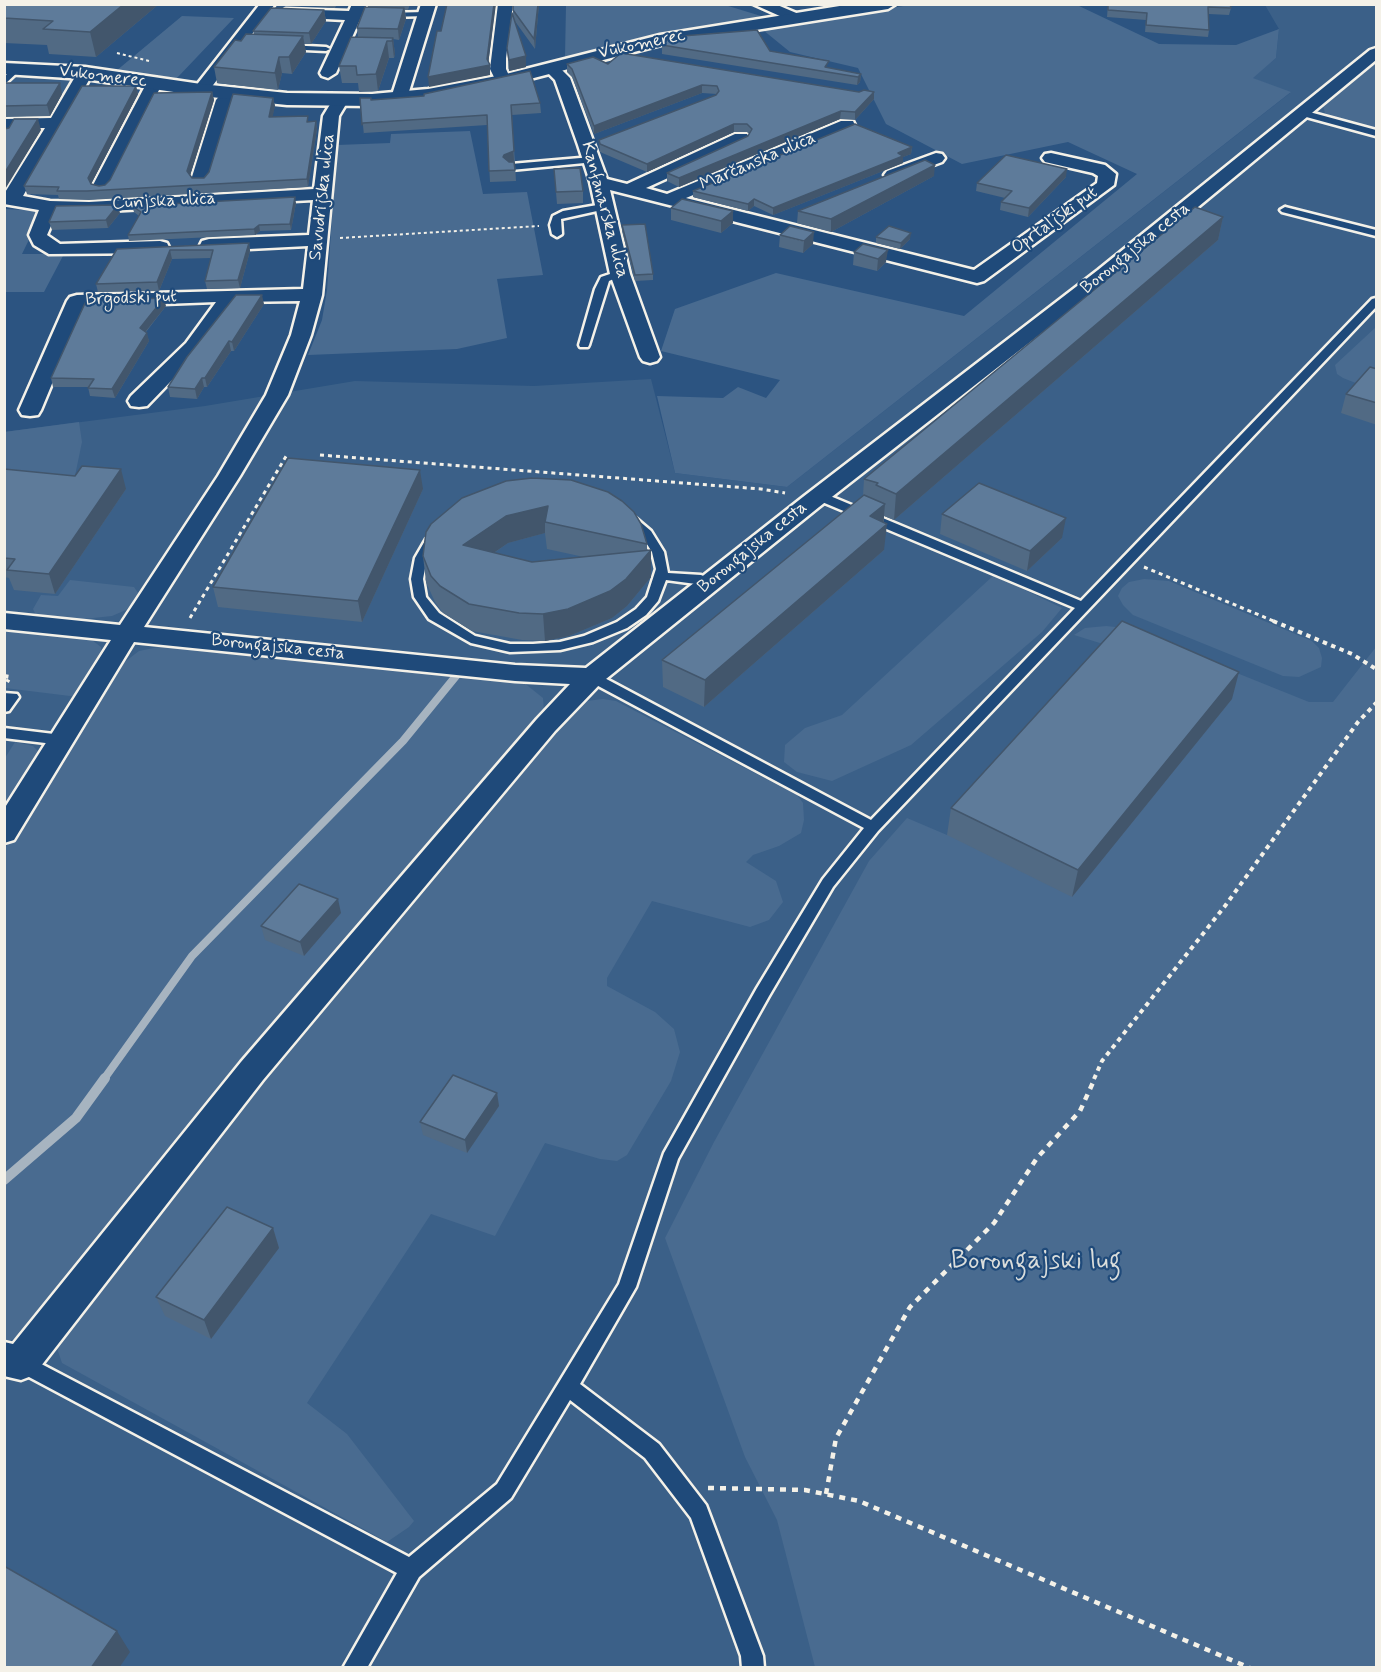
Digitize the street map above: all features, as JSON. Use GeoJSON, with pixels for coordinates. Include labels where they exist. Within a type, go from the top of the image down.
{"type":"FeatureCollection","features":[{"type":"Feature","properties":{"kind":"street"},"geometry":{"type":"LineString","coordinates":[[503,80],[498,69],[498,58],[506,4]]}},
{"type":"Feature","properties":{"kind":"street"},"geometry":{"type":"LineString","coordinates":[[760,4],[796,18]]}},
{"type":"Feature","properties":{"kind":"street","name":"Vukomerec"},"geometry":{"type":"LineString","coordinates":[[9,73],[85,73],[230,94],[340,101],[399,98],[503,80],[660,40],[888,4]]}},
{"type":"Feature","properties":{"kind":"street"},"geometry":{"type":"LineString","coordinates":[[201,90],[242,45],[266,8],[357,10]]}},
{"type":"Feature","properties":{"kind":"street"},"geometry":{"type":"LineString","coordinates":[[399,98],[427,9]]}},
{"type":"Feature","properties":{"kind":"street"},"geometry":{"type":"LineString","coordinates":[[328,73],[332,48],[357,10]]}},
{"type":"Feature","properties":{"kind":"street"},"geometry":{"type":"LineString","coordinates":[[332,48],[361,46]]}},
{"type":"Feature","properties":{"kind":"street"},"geometry":{"type":"LineString","coordinates":[[393,47],[414,47]]}},
{"type":"Feature","properties":{"kind":"street"},"geometry":{"type":"LineString","coordinates":[[608,52],[653,59]]}},
{"type":"Feature","properties":{"kind":"street","name":"Borongajska cesta"},"geometry":{"type":"LineString","coordinates":[[4,621],[515,673],[592,677],[815,499],[1105,274],[1377,53]]}},
{"type":"Feature","properties":{"kind":"street","name":"Kanfanarska ulica"},"geometry":{"type":"LineString","coordinates":[[551,68],[562,78],[592,149],[603,207],[620,274],[650,357]]}},
{"type":"Feature","properties":{"kind":"street"},"geometry":{"type":"LineString","coordinates":[[8,199],[85,73]]}},
{"type":"Feature","properties":{"kind":"street"},"geometry":{"type":"LineString","coordinates":[[101,187],[152,88],[157,83]]}},
{"type":"Feature","properties":{"kind":"street"},"geometry":{"type":"LineString","coordinates":[[200,180],[224,100],[230,94]]}},
{"type":"Feature","properties":{"kind":"street","name":"Savudrijska ulica"},"geometry":{"type":"LineString","coordinates":[[4,833],[128,632],[229,476],[277,395],[301,335],[312,295],[331,116],[340,101]]}},
{"type":"Feature","properties":{"kind":"street"},"geometry":{"type":"LineString","coordinates":[[4,134],[11,123],[56,123]]}},
{"type":"Feature","properties":{"kind":"street","name":"Marčanska ulica"},"geometry":{"type":"LineString","coordinates":[[669,199],[847,125]]}},
{"type":"Feature","properties":{"kind":"street"},"geometry":{"type":"LineString","coordinates":[[630,189],[741,138]]}},
{"type":"Feature","properties":{"kind":"street"},"geometry":{"type":"LineString","coordinates":[[881,180],[936,158]]}},
{"type":"Feature","properties":{"kind":"street","name":"Oprtaljski put"},"geometry":{"type":"LineString","coordinates":[[772,225],[977,277],[1105,185],[1107,174],[1099,169],[1051,158]]}},
{"type":"Feature","properties":{"kind":"street"},"geometry":{"type":"LineString","coordinates":[[599,182],[772,225],[794,216]]}},
{"type":"Feature","properties":{"kind":"street","name":"Cunjska ulica"},"geometry":{"type":"LineString","coordinates":[[8,199],[50,206],[89,207],[324,194]]}},
{"type":"Feature","properties":{"kind":"street"},"geometry":{"type":"LineString","coordinates":[[50,206],[38,235],[41,241],[56,250],[318,240]]}},
{"type":"Feature","properties":{"kind":"street"},"geometry":{"type":"LineString","coordinates":[[139,401],[193,347],[231,296],[312,295]]}},
{"type":"Feature","properties":{"kind":"street","name":"Brgodski put"},"geometry":{"type":"LineString","coordinates":[[30,410],[77,301],[231,296]]}},
{"type":"Feature","properties":{"kind":"street"},"geometry":{"type":"LineString","coordinates":[[13,1361],[252,1071],[546,725],[592,677]]}},
{"type":"Feature","properties":{"kind":"lane"},"geometry":{"type":"LineString","coordinates":[[382,15],[427,9]]}},
{"type":"Feature","properties":{"kind":"lane"},"geometry":{"type":"LineString","coordinates":[[281,47],[332,48]]}},
{"type":"Feature","properties":{"kind":"lane"},"geometry":{"type":"LineString","coordinates":[[1302,113],[1377,133]]}},
{"type":"Feature","properties":{"kind":"lane"},"geometry":{"type":"LineString","coordinates":[[511,167],[592,149]]}},
{"type":"Feature","properties":{"kind":"lane"},"geometry":{"type":"LineString","coordinates":[[556,230],[556,218],[563,214],[603,207]]}},
{"type":"Feature","properties":{"kind":"lane"},"geometry":{"type":"LineString","coordinates":[[1285,210],[1377,233]]}},
{"type":"Feature","properties":{"kind":"lane"},"geometry":{"type":"LineString","coordinates":[[584,345],[605,279],[620,274]]}},
{"type":"Feature","properties":{"kind":"lane"},"geometry":{"type":"LineString","coordinates":[[354,1668],[411,1569],[504,1491],[627,1287],[670,1158],[763,992],[828,883],[873,827],[1377,301]]}},
{"type":"Feature","properties":{"kind":"lane"},"geometry":{"type":"LineString","coordinates":[[549,498],[572,499],[601,506],[627,517],[645,531],[658,552],[661,576],[652,598],[640,612],[622,625],[588,639],[560,646],[533,648],[491,645],[471,639],[446,625],[434,616],[420,597],[417,579],[421,558],[430,542],[460,519],[506,502],[549,498]]}},
{"type":"Feature","properties":{"kind":"lane"},"geometry":{"type":"LineString","coordinates":[[815,499],[1084,607]]}},
{"type":"Feature","properties":{"kind":"lane"},"geometry":{"type":"LineString","coordinates":[[661,576],[711,582]]}},
{"type":"Feature","properties":{"kind":"lane"},"geometry":{"type":"LineString","coordinates":[[592,677],[873,827]]}},
{"type":"Feature","properties":{"kind":"lane"},"geometry":{"type":"LineString","coordinates":[[4,697],[12,698],[4,708]]}},
{"type":"Feature","properties":{"kind":"lane"},"geometry":{"type":"LineString","coordinates":[[4,733],[62,740]]}},
{"type":"Feature","properties":{"kind":"lane"},"geometry":{"type":"LineString","coordinates":[[13,1361],[411,1569]]}},
{"type":"Feature","properties":{"kind":"lane"},"geometry":{"type":"LineString","coordinates":[[567,1386],[652,1451],[699,1512],[752,1656],[753,1668]]}},
{"type":"Feature","properties":{"kind":"path"},"geometry":{"type":"LineString","coordinates":[[318,240],[556,230]]}},
{"type":"Feature","properties":{"kind":"path"},"geometry":{"type":"LineString","coordinates":[[189,620],[288,453]]}},
{"type":"Feature","properties":{"kind":"path"},"geometry":{"type":"LineString","coordinates":[[320,455],[761,489],[815,499]]}},
{"type":"Feature","properties":{"kind":"path"},"geometry":{"type":"LineString","coordinates":[[1129,560],[1352,654],[1377,669]]}},
{"type":"Feature","properties":{"kind":"path"},"geometry":{"type":"LineString","coordinates":[[826,1494],[836,1437],[910,1307],[994,1223],[1037,1158],[1080,1111],[1102,1061],[1224,906],[1358,722],[1377,703]]}},
{"type":"Feature","properties":{"kind":"path"},"geometry":{"type":"LineString","coordinates":[[681,1488],[805,1490],[859,1500],[1250,1668]]}},
{"type":"Feature","properties":{"kind":"shaded area"},"geometry":{"type":"Polygon","coordinates":[[[1265,5],[1376,5],[1376,1667],[5,1667],[4,432],[205,406],[355,381],[534,386],[651,379],[675,473],[787,487],[1290,93],[1252,78],[1276,58],[1279,29],[1265,5]]]}},
{"type":"Feature","properties":{"kind":"shaded area"},"geometry":{"type":"Polygon","coordinates":[[[4,74],[76,77],[52,121],[5,121],[4,74]]]}},
{"type":"Feature","properties":{"kind":"green space"},"geometry":{"type":"Polygon","coordinates":[[[915,4],[1077,5],[1159,44],[1236,45],[1279,29],[1276,58],[1253,78],[1291,92],[787,487],[675,473],[657,396],[723,398],[738,387],[766,398],[780,380],[661,351],[675,309],[776,273],[964,316],[1137,174],[1068,142],[962,164],[886,124],[858,68],[790,52],[763,30],[915,4]]]}},
{"type":"Feature","properties":{"kind":"green space"},"geometry":{"type":"Polygon","coordinates":[[[566,5],[725,5],[761,16],[565,57],[566,5]]]}},
{"type":"Feature","properties":{"kind":"green space"},"geometry":{"type":"Polygon","coordinates":[[[182,16],[234,18],[177,78],[116,71],[182,16]]]}},
{"type":"Feature","properties":{"kind":"green space"},"geometry":{"type":"Polygon","coordinates":[[[1376,63],[1376,130],[1337,120],[1325,113],[1323,106],[1376,63]]]}},
{"type":"Feature","properties":{"kind":"green space"},"geometry":{"type":"Polygon","coordinates":[[[470,131],[483,194],[527,192],[543,275],[497,279],[507,338],[457,349],[308,355],[322,320],[327,290],[337,145],[390,143],[391,134],[470,131]]]}},
{"type":"Feature","properties":{"kind":"green space"},"geometry":{"type":"Polygon","coordinates":[[[5,209],[43,211],[22,254],[64,254],[44,292],[5,292],[5,209]]]}},
{"type":"Feature","properties":{"kind":"green space"},"geometry":{"type":"Polygon","coordinates":[[[1376,327],[1376,391],[1343,378],[1337,374],[1335,365],[1376,327]]]}},
{"type":"Feature","properties":{"kind":"green space"},"geometry":{"type":"Polygon","coordinates":[[[79,422],[82,442],[71,495],[5,489],[4,432],[79,422]]]}},
{"type":"Feature","properties":{"kind":"green space"},"geometry":{"type":"Polygon","coordinates":[[[994,575],[1062,608],[1042,632],[911,745],[832,781],[797,772],[784,762],[785,745],[805,728],[842,715],[994,575]]]}},
{"type":"Feature","properties":{"kind":"green space"},"geometry":{"type":"Polygon","coordinates":[[[1144,579],[1169,581],[1312,641],[1319,648],[1322,658],[1321,667],[1299,677],[1283,676],[1133,615],[1118,596],[1129,582],[1144,579]]]}},
{"type":"Feature","properties":{"kind":"green space"},"geometry":{"type":"Polygon","coordinates":[[[70,580],[134,587],[138,593],[135,601],[126,610],[112,616],[74,620],[36,615],[33,609],[41,595],[58,596],[70,580]]]}},
{"type":"Feature","properties":{"kind":"green space","name":"Borongajski lug"},"geometry":{"type":"Polygon","coordinates":[[[1106,626],[1125,628],[1309,702],[1333,702],[1376,647],[1376,1667],[815,1667],[777,1520],[745,1457],[665,1238],[714,1142],[869,861],[907,818],[947,835],[1116,648],[1074,635],[1085,628],[1106,626]]]}},
{"type":"Feature","properties":{"kind":"green space"},"geometry":{"type":"Polygon","coordinates":[[[4,627],[88,637],[101,647],[102,656],[78,697],[5,688],[4,627]]]}},
{"type":"Feature","properties":{"kind":"green space"},"geometry":{"type":"Polygon","coordinates":[[[173,644],[523,682],[543,698],[544,711],[541,718],[28,1330],[5,1344],[4,850],[122,664],[139,651],[173,644]]]}},
{"type":"Feature","properties":{"kind":"green space"},"geometry":{"type":"Polygon","coordinates":[[[603,699],[616,701],[797,795],[803,803],[804,820],[801,833],[779,846],[753,855],[746,862],[776,881],[783,902],[769,920],[750,927],[652,901],[607,978],[607,986],[655,1012],[674,1029],[680,1052],[671,1081],[627,1155],[617,1161],[600,1159],[545,1143],[495,1236],[431,1214],[307,1403],[347,1434],[414,1521],[387,1542],[62,1363],[57,1348],[62,1328],[258,1078],[575,705],[603,699]]]}},
{"type":"Feature","properties":{"kind":"green space"},"geometry":{"type":"Polygon","coordinates":[[[15,742],[33,746],[40,753],[5,809],[5,758],[15,742]]]}},
{"type":"Feature","properties":{"kind":"building"},"geometry":{"type":"Polygon","coordinates":[[[4,4],[124,4],[90,32],[43,29],[53,21],[4,18],[4,4]]]}},
{"type":"Feature","properties":{"kind":"building"},"geometry":{"type":"Polygon","coordinates":[[[447,4],[494,4],[487,59],[490,65],[428,77],[437,31],[441,31],[447,4]]]}},
{"type":"Feature","properties":{"kind":"building"},"geometry":{"type":"Polygon","coordinates":[[[513,4],[538,4],[534,39],[513,10],[513,4]]]}},
{"type":"Feature","properties":{"kind":"building"},"geometry":{"type":"Polygon","coordinates":[[[1108,4],[1230,4],[1231,8],[1208,7],[1209,30],[1146,25],[1147,13],[1108,10],[1108,4]]]}},
{"type":"Feature","properties":{"kind":"building"},"geometry":{"type":"Polygon","coordinates":[[[365,7],[404,8],[398,29],[357,28],[365,7]]]}},
{"type":"Feature","properties":{"kind":"building"},"geometry":{"type":"Polygon","coordinates":[[[271,8],[324,10],[309,33],[253,31],[271,8]]]}},
{"type":"Feature","properties":{"kind":"building"},"geometry":{"type":"Polygon","coordinates":[[[512,13],[526,56],[509,60],[507,48],[512,13]]]}},
{"type":"Feature","properties":{"kind":"building"},"geometry":{"type":"Polygon","coordinates":[[[757,30],[770,51],[829,61],[825,67],[861,74],[858,77],[662,45],[670,37],[757,30]]]}},
{"type":"Feature","properties":{"kind":"building"},"geometry":{"type":"Polygon","coordinates":[[[246,34],[303,36],[289,57],[279,57],[275,73],[214,67],[235,40],[241,41],[246,34]]]}},
{"type":"Feature","properties":{"kind":"building"},"geometry":{"type":"Polygon","coordinates":[[[351,37],[393,38],[392,41],[387,41],[376,74],[357,75],[356,66],[339,66],[351,37]]]}},
{"type":"Feature","properties":{"kind":"building"},"geometry":{"type":"Polygon","coordinates":[[[621,53],[859,92],[864,90],[874,92],[855,112],[841,111],[679,178],[667,173],[748,136],[752,129],[747,124],[734,124],[647,164],[600,144],[599,140],[716,95],[719,91],[717,86],[702,85],[594,126],[572,69],[567,64],[593,57],[608,64],[621,53]]]}},
{"type":"Feature","properties":{"kind":"building"},"geometry":{"type":"Polygon","coordinates":[[[530,71],[540,103],[511,105],[514,151],[503,157],[509,162],[514,162],[515,170],[489,171],[487,115],[363,123],[362,125],[360,98],[371,98],[371,100],[424,96],[424,94],[530,71]]]}},
{"type":"Feature","properties":{"kind":"building"},"geometry":{"type":"Polygon","coordinates":[[[4,83],[60,83],[47,105],[4,106],[4,83]]]}},
{"type":"Feature","properties":{"kind":"building"},"geometry":{"type":"Polygon","coordinates":[[[82,86],[136,86],[88,178],[91,184],[105,185],[110,180],[154,93],[212,92],[187,171],[192,178],[204,178],[209,172],[233,94],[273,98],[269,117],[308,116],[307,122],[316,121],[307,179],[87,191],[57,191],[59,187],[24,186],[82,86]]]}},
{"type":"Feature","properties":{"kind":"building"},"geometry":{"type":"Polygon","coordinates":[[[14,119],[38,119],[4,174],[4,129],[9,128],[14,119]]]}},
{"type":"Feature","properties":{"kind":"building"},"geometry":{"type":"Polygon","coordinates":[[[855,124],[912,147],[898,153],[903,156],[773,208],[754,199],[748,204],[693,191],[855,124]]]}},
{"type":"Feature","properties":{"kind":"building"},"geometry":{"type":"Polygon","coordinates":[[[1006,155],[1067,169],[1029,208],[1001,202],[1012,191],[977,183],[1006,155]]]}},
{"type":"Feature","properties":{"kind":"building"},"geometry":{"type":"Polygon","coordinates":[[[925,160],[935,165],[831,219],[798,211],[925,160]]]}},
{"type":"Feature","properties":{"kind":"building"},"geometry":{"type":"Polygon","coordinates":[[[580,168],[583,191],[556,192],[554,169],[580,168]]]}},
{"type":"Feature","properties":{"kind":"building"},"geometry":{"type":"Polygon","coordinates":[[[295,197],[290,224],[259,225],[254,229],[128,235],[141,212],[132,206],[295,197]]]}},
{"type":"Feature","properties":{"kind":"building"},"geometry":{"type":"Polygon","coordinates":[[[682,199],[733,211],[721,221],[671,208],[682,199]]]}},
{"type":"Feature","properties":{"kind":"building"},"geometry":{"type":"Polygon","coordinates":[[[118,205],[106,220],[49,222],[56,206],[118,205]]]}},
{"type":"Feature","properties":{"kind":"building"},"geometry":{"type":"Polygon","coordinates":[[[1195,207],[1223,217],[896,494],[876,485],[878,483],[864,479],[1195,207]]]}},
{"type":"Feature","properties":{"kind":"building"},"geometry":{"type":"Polygon","coordinates":[[[645,224],[653,274],[635,275],[622,225],[645,224]]]}},
{"type":"Feature","properties":{"kind":"building"},"geometry":{"type":"Polygon","coordinates":[[[790,226],[814,232],[804,241],[780,235],[790,226]]]}},
{"type":"Feature","properties":{"kind":"building"},"geometry":{"type":"Polygon","coordinates":[[[889,226],[911,233],[901,243],[876,237],[889,226]]]}},
{"type":"Feature","properties":{"kind":"building"},"geometry":{"type":"Polygon","coordinates":[[[249,243],[238,280],[205,281],[213,250],[170,250],[157,282],[96,284],[117,249],[249,243]]]}},
{"type":"Feature","properties":{"kind":"building"},"geometry":{"type":"Polygon","coordinates":[[[863,244],[888,250],[878,259],[854,252],[863,244]]]}},
{"type":"Feature","properties":{"kind":"building"},"geometry":{"type":"Polygon","coordinates":[[[236,295],[262,295],[232,342],[229,341],[205,378],[202,378],[195,389],[168,387],[187,357],[236,295]]]}},
{"type":"Feature","properties":{"kind":"building"},"geometry":{"type":"Polygon","coordinates":[[[164,298],[140,328],[147,333],[112,389],[88,388],[94,379],[51,378],[86,301],[164,298]]]}},
{"type":"Feature","properties":{"kind":"building"},"geometry":{"type":"Polygon","coordinates":[[[1370,367],[1377,369],[1377,403],[1346,394],[1370,367]]]}},
{"type":"Feature","properties":{"kind":"building"},"geometry":{"type":"Polygon","coordinates":[[[288,458],[420,470],[358,601],[213,587],[288,458]]]}},
{"type":"Feature","properties":{"kind":"building"},"geometry":{"type":"Polygon","coordinates":[[[82,466],[121,469],[49,574],[7,570],[15,559],[4,558],[4,469],[75,476],[82,466]]]}},
{"type":"Feature","properties":{"kind":"building"},"geometry":{"type":"Polygon","coordinates":[[[532,478],[571,480],[608,492],[634,512],[641,524],[647,544],[545,522],[548,506],[506,516],[463,545],[532,562],[651,550],[626,579],[610,591],[568,609],[543,614],[519,613],[469,604],[440,586],[431,576],[423,556],[426,532],[431,524],[462,498],[506,481],[532,478]]]}},
{"type":"Feature","properties":{"kind":"building"},"geometry":{"type":"Polygon","coordinates":[[[979,483],[1066,518],[1030,551],[942,514],[979,483]]]}},
{"type":"Feature","properties":{"kind":"building"},"geometry":{"type":"Polygon","coordinates":[[[864,495],[885,504],[870,516],[887,524],[705,680],[662,660],[864,495]]]}},
{"type":"Feature","properties":{"kind":"building"},"geometry":{"type":"Polygon","coordinates":[[[1122,621],[1239,672],[1078,870],[951,808],[1122,621]]]}},
{"type":"Feature","properties":{"kind":"building"},"geometry":{"type":"Polygon","coordinates":[[[299,884],[338,899],[300,942],[261,926],[299,884]]]}},
{"type":"Feature","properties":{"kind":"building"},"geometry":{"type":"Polygon","coordinates":[[[453,1075],[497,1093],[465,1140],[420,1122],[453,1075]]]}},
{"type":"Feature","properties":{"kind":"building"},"geometry":{"type":"Polygon","coordinates":[[[227,1207],[273,1228],[204,1320],[156,1297],[227,1207]]]}},
{"type":"Feature","properties":{"kind":"building"},"geometry":{"type":"Polygon","coordinates":[[[4,1566],[117,1631],[91,1668],[4,1668],[4,1566]]]}},
{"type":"Feature","properties":{"kind":"waterway"},"geometry":{"type":"LineString","coordinates":[[104,1079],[192,956],[403,741],[456,676]]}},
{"type":"Feature","properties":{"kind":"waterway"},"geometry":{"type":"LineString","coordinates":[[4,1180],[76,1118],[105,1078]]}}]}
